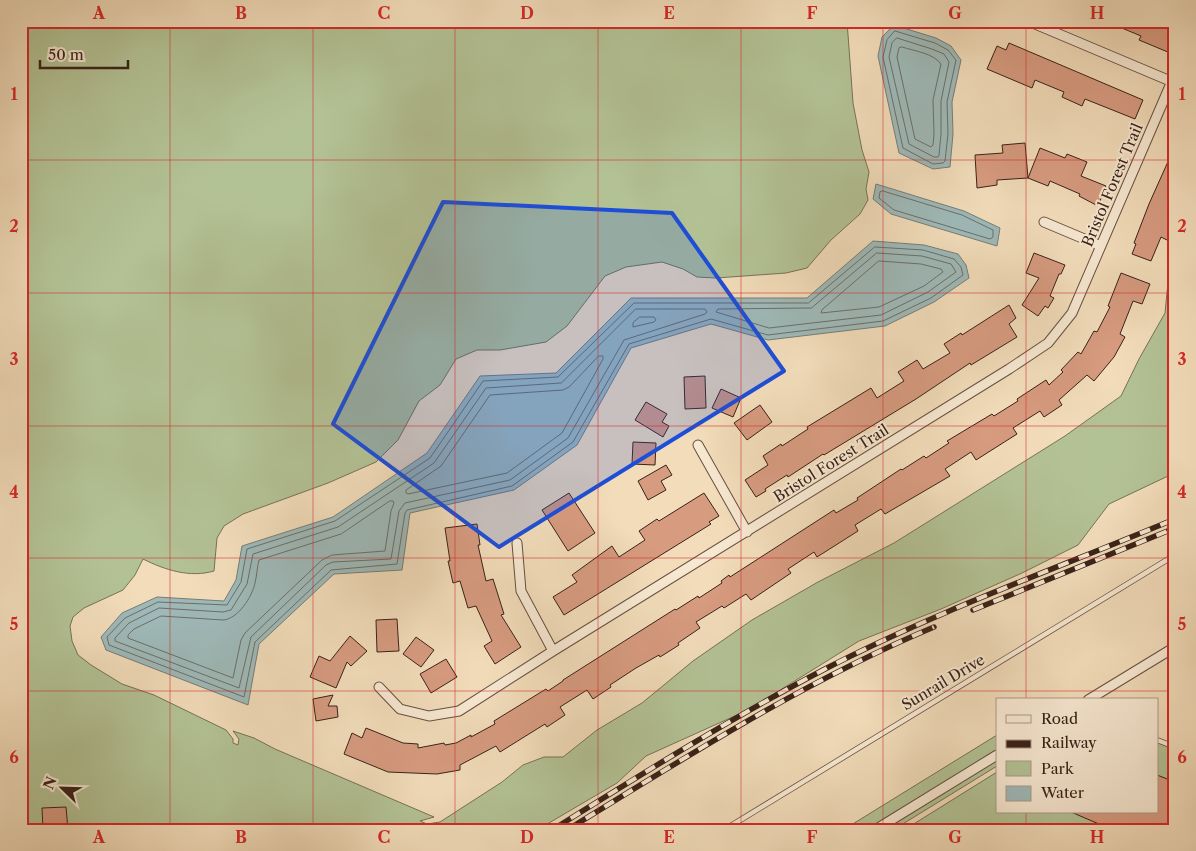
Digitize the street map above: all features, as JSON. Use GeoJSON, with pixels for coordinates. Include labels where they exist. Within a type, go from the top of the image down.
{"type":"FeatureCollection","features":[{"type":"Feature","properties":{"kind":"street"},"geometry":{"type":"LineString","coordinates":[[1028,21],[1173,82]]}},
{"type":"Feature","properties":{"kind":"street","name":"Bristol Forest Trail"},"geometry":{"type":"LineString","coordinates":[[378,687],[400,709],[429,716],[459,711],[1048,343],[1072,313],[1173,82]]}},
{"type":"Feature","properties":{"kind":"street"},"geometry":{"type":"LineString","coordinates":[[1044,222],[1101,246]]}},
{"type":"Feature","properties":{"kind":"street"},"geometry":{"type":"LineString","coordinates":[[698,445],[747,532]]}},
{"type":"Feature","properties":{"kind":"street"},"geometry":{"type":"LineString","coordinates":[[517,543],[521,591],[553,651]]}},
{"type":"Feature","properties":{"kind":"street"},"geometry":{"type":"LineString","coordinates":[[1091,698],[1175,647]]}},
{"type":"Feature","properties":{"kind":"street"},"geometry":{"type":"LineString","coordinates":[[875,830],[996,756]]}},
{"type":"Feature","properties":{"kind":"lane","name":"Sunrail Drive"},"geometry":{"type":"LineString","coordinates":[[724,830],[1175,555]]}},
{"type":"Feature","properties":{"kind":"lane"},"geometry":{"type":"LineString","coordinates":[[1158,740],[1175,747]]}},
{"type":"Feature","properties":{"kind":"lane"},"geometry":{"type":"LineString","coordinates":[[282,830],[287,826],[292,830]]}},
{"type":"Feature","properties":{"kind":"highlighted area"},"geometry":{"type":"Polygon","coordinates":[[[443,202],[672,213],[784,371],[499,547],[333,424],[443,202]]]}},
{"type":"Feature","properties":{"kind":"green space"},"geometry":{"type":"Polygon","coordinates":[[[21,21],[847,21],[853,103],[862,150],[869,172],[866,189],[868,200],[860,214],[831,240],[807,268],[786,273],[716,278],[697,277],[683,269],[662,262],[626,267],[605,276],[567,326],[546,342],[500,350],[477,350],[456,359],[440,385],[419,401],[398,440],[376,462],[328,483],[243,514],[224,526],[217,538],[214,571],[196,574],[178,572],[143,559],[135,575],[123,590],[84,608],[73,617],[70,626],[72,641],[78,655],[122,684],[154,695],[226,730],[233,739],[233,743],[238,745],[239,739],[233,731],[254,738],[275,749],[434,817],[420,821],[427,824],[440,822],[502,782],[523,765],[544,757],[563,757],[597,730],[642,703],[693,661],[752,620],[818,582],[894,543],[1065,436],[1121,396],[1165,313],[1169,272],[1175,268],[1175,474],[1109,504],[1078,545],[1022,573],[941,609],[859,641],[748,710],[646,756],[617,783],[537,830],[21,830],[21,21]]]}},
{"type":"Feature","properties":{"kind":"green space"},"geometry":{"type":"Polygon","coordinates":[[[996,736],[996,767],[893,830],[843,830],[996,736]]]}},
{"type":"Feature","properties":{"kind":"green space"},"geometry":{"type":"Polygon","coordinates":[[[1158,741],[1175,749],[1175,830],[904,830],[996,773],[996,814],[1158,814],[1158,741]]]}},
{"type":"Feature","properties":{"kind":"water"},"geometry":{"type":"Polygon","coordinates":[[[894,25],[936,38],[951,46],[961,60],[952,102],[953,134],[950,167],[933,169],[899,153],[878,56],[882,37],[894,25]]]}},
{"type":"Feature","properties":{"kind":"water"},"geometry":{"type":"Polygon","coordinates":[[[876,184],[964,211],[1000,228],[997,246],[891,214],[873,199],[876,184]]]}},
{"type":"Feature","properties":{"kind":"water"},"geometry":{"type":"Polygon","coordinates":[[[873,241],[924,245],[958,254],[966,265],[969,278],[934,302],[885,326],[768,340],[711,324],[631,348],[577,445],[514,490],[410,513],[402,570],[334,574],[259,644],[248,705],[106,650],[101,637],[122,613],[157,597],[224,601],[236,580],[242,546],[333,517],[427,453],[480,376],[556,373],[631,298],[807,298],[873,241]]]}},
{"type":"Feature","properties":{"kind":"building"},"geometry":{"type":"Polygon","coordinates":[[[1105,21],[1175,21],[1175,55],[1139,40],[1141,36],[1105,21]]]}},
{"type":"Feature","properties":{"kind":"building"},"geometry":{"type":"Polygon","coordinates":[[[1009,43],[1143,100],[1135,119],[1085,99],[1082,106],[1062,97],[1064,92],[1035,80],[1032,88],[987,69],[997,46],[1006,50],[1009,43]]]}},
{"type":"Feature","properties":{"kind":"building"},"geometry":{"type":"Polygon","coordinates":[[[1025,143],[1028,178],[997,180],[997,185],[977,188],[975,155],[1003,153],[1002,145],[1025,143]]]}},
{"type":"Feature","properties":{"kind":"building"},"geometry":{"type":"Polygon","coordinates":[[[1175,146],[1175,226],[1169,241],[1161,237],[1151,261],[1132,254],[1136,244],[1134,243],[1175,146]]]}},
{"type":"Feature","properties":{"kind":"building"},"geometry":{"type":"Polygon","coordinates":[[[1040,148],[1065,158],[1067,154],[1087,162],[1081,176],[1106,186],[1098,206],[1079,196],[1080,194],[1050,181],[1048,186],[1028,178],[1040,148]]]}},
{"type":"Feature","properties":{"kind":"building"},"geometry":{"type":"Polygon","coordinates":[[[1034,253],[1065,265],[1050,296],[1054,298],[1048,308],[1045,306],[1038,316],[1022,305],[1039,278],[1026,273],[1034,253]]]}},
{"type":"Feature","properties":{"kind":"building"},"geometry":{"type":"Polygon","coordinates":[[[1121,273],[1150,284],[1142,304],[1133,301],[1120,334],[1125,337],[1114,357],[1094,381],[1087,375],[1059,400],[1062,405],[1044,417],[1040,411],[1013,428],[1017,434],[976,460],[971,452],[945,469],[950,476],[885,514],[881,509],[855,525],[858,531],[817,557],[814,552],[788,569],[791,573],[751,600],[746,594],[696,622],[700,628],[678,643],[679,645],[660,657],[659,655],[636,668],[593,699],[587,690],[560,707],[565,715],[547,727],[545,724],[500,752],[496,746],[460,765],[460,770],[437,774],[388,772],[344,754],[352,733],[362,738],[366,728],[403,743],[418,744],[418,748],[444,743],[445,745],[456,743],[471,735],[471,737],[495,724],[494,721],[546,689],[548,691],[675,609],[698,596],[699,598],[722,583],[721,581],[729,575],[730,577],[834,510],[836,513],[858,500],[857,498],[901,469],[924,456],[926,458],[949,443],[947,441],[992,414],[994,416],[1046,380],[1049,385],[1063,372],[1061,370],[1078,352],[1081,354],[1094,331],[1097,332],[1110,307],[1108,306],[1121,273]]]}},
{"type":"Feature","properties":{"kind":"building"},"geometry":{"type":"Polygon","coordinates":[[[1009,305],[1016,318],[1009,324],[1017,337],[971,365],[970,363],[916,399],[788,477],[787,475],[756,497],[745,480],[768,465],[763,456],[781,444],[782,446],[808,429],[807,427],[871,388],[877,398],[904,381],[898,372],[917,360],[923,369],[950,353],[944,344],[961,333],[962,335],[1009,305]]]}},
{"type":"Feature","properties":{"kind":"building"},"geometry":{"type":"Polygon","coordinates":[[[705,376],[706,408],[685,409],[684,377],[705,376]]]}},
{"type":"Feature","properties":{"kind":"building"},"geometry":{"type":"Polygon","coordinates":[[[721,389],[741,398],[733,417],[712,408],[721,389]]]}},
{"type":"Feature","properties":{"kind":"building"},"geometry":{"type":"Polygon","coordinates":[[[646,402],[667,414],[662,422],[669,426],[663,437],[635,420],[646,402]]]}},
{"type":"Feature","properties":{"kind":"building"},"geometry":{"type":"Polygon","coordinates":[[[760,405],[772,422],[747,440],[734,423],[760,405]]]}},
{"type":"Feature","properties":{"kind":"building"},"geometry":{"type":"Polygon","coordinates":[[[633,442],[656,443],[655,465],[632,464],[633,442]]]}},
{"type":"Feature","properties":{"kind":"building"},"geometry":{"type":"Polygon","coordinates":[[[666,465],[672,475],[661,481],[666,490],[648,500],[638,481],[666,465]]]}},
{"type":"Feature","properties":{"kind":"building"},"geometry":{"type":"Polygon","coordinates":[[[569,493],[595,533],[568,551],[542,510],[569,493]]]}},
{"type":"Feature","properties":{"kind":"building"},"geometry":{"type":"Polygon","coordinates":[[[704,493],[719,516],[709,522],[711,524],[564,615],[553,597],[577,582],[572,575],[612,546],[619,557],[645,540],[639,531],[704,493]]]}},
{"type":"Feature","properties":{"kind":"building"},"geometry":{"type":"Polygon","coordinates":[[[477,524],[480,545],[478,545],[486,581],[493,579],[504,614],[501,615],[521,647],[495,664],[484,646],[492,641],[476,606],[468,608],[460,581],[453,583],[448,561],[450,561],[445,528],[477,524]]]}},
{"type":"Feature","properties":{"kind":"building"},"geometry":{"type":"Polygon","coordinates":[[[397,619],[399,651],[377,652],[376,620],[397,619]]]}},
{"type":"Feature","properties":{"kind":"building"},"geometry":{"type":"Polygon","coordinates":[[[350,636],[367,651],[351,666],[347,662],[336,688],[310,677],[319,656],[330,661],[350,636]]]}},
{"type":"Feature","properties":{"kind":"building"},"geometry":{"type":"Polygon","coordinates":[[[416,637],[434,650],[421,667],[403,654],[416,637]]]}},
{"type":"Feature","properties":{"kind":"building"},"geometry":{"type":"Polygon","coordinates":[[[446,659],[457,677],[431,693],[420,674],[446,659]]]}},
{"type":"Feature","properties":{"kind":"building"},"geometry":{"type":"Polygon","coordinates":[[[333,695],[328,706],[337,706],[338,717],[316,721],[313,699],[333,695]]]}},
{"type":"Feature","properties":{"kind":"building"},"geometry":{"type":"Polygon","coordinates":[[[1158,775],[1175,782],[1175,830],[1113,830],[1076,814],[1158,814],[1158,775]]]}},
{"type":"Feature","properties":{"kind":"building"},"geometry":{"type":"Polygon","coordinates":[[[66,807],[68,830],[43,830],[42,808],[66,807]]]}},
{"type":"Feature","properties":{"kind":"railway"},"geometry":{"type":"LineString","coordinates":[[552,830],[721,727],[825,669],[867,648],[954,609],[1175,519]]}},
{"type":"Feature","properties":{"kind":"railway"},"geometry":{"type":"LineString","coordinates":[[973,610],[1175,528]]}},
{"type":"Feature","properties":{"kind":"railway"},"geometry":{"type":"LineString","coordinates":[[567,830],[747,721],[839,671],[934,627]]}}]}
